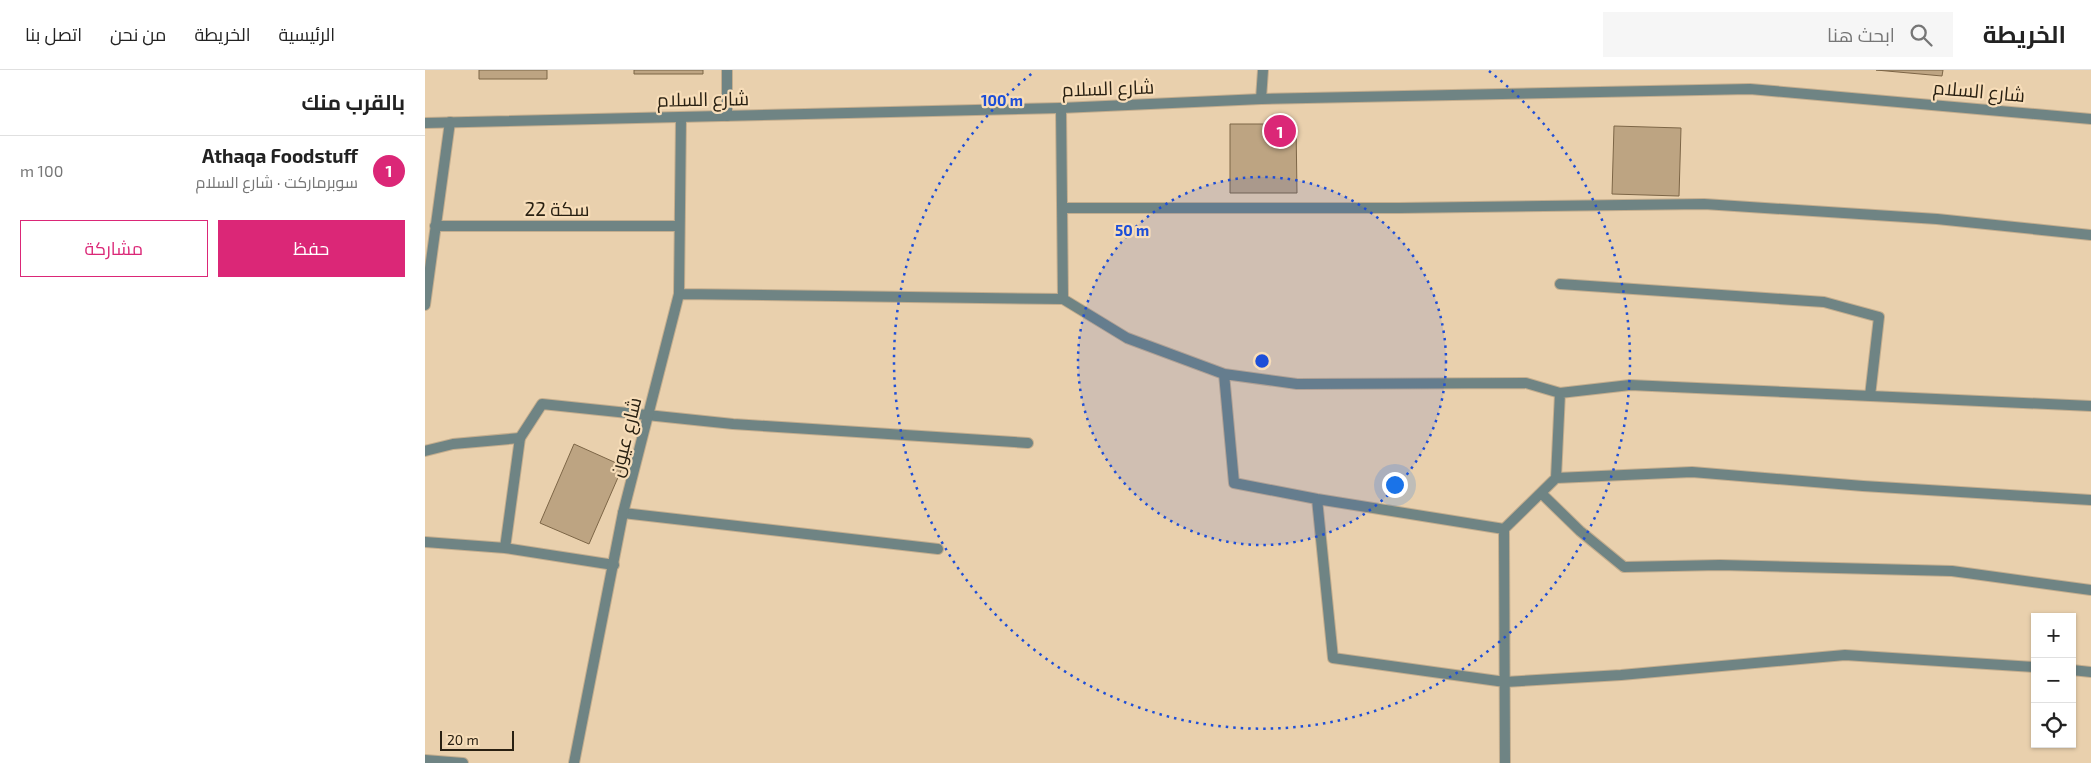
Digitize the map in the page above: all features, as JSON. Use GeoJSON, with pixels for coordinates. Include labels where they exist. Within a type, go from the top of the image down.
{"type":"FeatureCollection","features":[{"type":"Feature","properties":{"kind":"street"},"geometry":{"type":"LineString","coordinates":[[727,70],[727,116]]}},
{"type":"Feature","properties":{"kind":"street"},"geometry":{"type":"LineString","coordinates":[[1261,99],[1263,70]]}},
{"type":"Feature","properties":{"kind":"street","name":"شارع السلام"},"geometry":{"type":"LineString","coordinates":[[425,122],[1061,108],[1261,99],[1750,89],[2091,119]]}},
{"type":"Feature","properties":{"kind":"street"},"geometry":{"type":"LineString","coordinates":[[1061,108],[1063,299]]}},
{"type":"Feature","properties":{"kind":"street","name":"شارع عيون"},"geometry":{"type":"LineString","coordinates":[[574,763],[623,513],[679,294],[681,117]]}},
{"type":"Feature","properties":{"kind":"street"},"geometry":{"type":"LineString","coordinates":[[425,306],[450,122]]}},
{"type":"Feature","properties":{"kind":"street"},"geometry":{"type":"LineString","coordinates":[[1062,208],[1399,208],[1704,204],[1937,219],[2091,235]]}},
{"type":"Feature","properties":{"kind":"street","name":"سكة 22"},"geometry":{"type":"LineString","coordinates":[[435,226],[679,226]]}},
{"type":"Feature","properties":{"kind":"street"},"geometry":{"type":"LineString","coordinates":[[1559,284],[1824,302],[1879,316],[1870,396]]}},
{"type":"Feature","properties":{"kind":"street"},"geometry":{"type":"LineString","coordinates":[[679,294],[1063,299],[1127,338],[1224,374],[1297,384],[1527,383],[1560,393],[1630,385],[2091,406]]}},
{"type":"Feature","properties":{"kind":"street"},"geometry":{"type":"LineString","coordinates":[[1224,374],[1234,483],[1317,499],[1504,529]]}},
{"type":"Feature","properties":{"kind":"street"},"geometry":{"type":"LineString","coordinates":[[1505,763],[1504,529],[1556,478],[1560,393]]}},
{"type":"Feature","properties":{"kind":"street"},"geometry":{"type":"LineString","coordinates":[[505,548],[520,438],[542,404],[733,424],[1027,442]]}},
{"type":"Feature","properties":{"kind":"street"},"geometry":{"type":"LineString","coordinates":[[425,451],[453,444],[520,438]]}},
{"type":"Feature","properties":{"kind":"street"},"geometry":{"type":"LineString","coordinates":[[1556,478],[1693,472],[1863,486],[2091,500]]}},
{"type":"Feature","properties":{"kind":"street"},"geometry":{"type":"LineString","coordinates":[[1541,493],[1580,531],[1624,567],[1720,565],[1952,571],[2091,590]]}},
{"type":"Feature","properties":{"kind":"street"},"geometry":{"type":"LineString","coordinates":[[1317,499],[1333,658],[1505,682],[1621,675],[1845,655],[2031,667]]}},
{"type":"Feature","properties":{"kind":"street"},"geometry":{"type":"LineString","coordinates":[[623,513],[938,549]]}},
{"type":"Feature","properties":{"kind":"street"},"geometry":{"type":"LineString","coordinates":[[425,542],[505,548],[613,565]]}},
{"type":"Feature","properties":{"kind":"street"},"geometry":{"type":"LineString","coordinates":[[2076,670],[2091,672]]}},
{"type":"Feature","properties":{"kind":"street"},"geometry":{"type":"LineString","coordinates":[[425,760],[463,763]]}},
{"type":"Feature","properties":{"kind":"building"},"geometry":{"type":"Polygon","coordinates":[[[479,70],[547,70],[547,79],[479,79],[479,70]]]}},
{"type":"Feature","properties":{"kind":"building"},"geometry":{"type":"Polygon","coordinates":[[[634,70],[703,70],[703,74],[634,74],[634,70]]]}},
{"type":"Feature","properties":{"kind":"building"},"geometry":{"type":"Polygon","coordinates":[[[1876,70],[1943,70],[1942,76],[1876,70]]]}},
{"type":"Feature","properties":{"kind":"building"},"geometry":{"type":"Polygon","coordinates":[[[1230,124],[1296,124],[1297,193],[1230,193],[1230,124]]]}},
{"type":"Feature","properties":{"kind":"building"},"geometry":{"type":"Polygon","coordinates":[[[1614,126],[1681,128],[1679,196],[1612,194],[1614,126]]]}},
{"type":"Feature","properties":{"kind":"building"},"geometry":{"type":"Polygon","coordinates":[[[574,444],[623,466],[589,544],[540,523],[574,444]]]}},
{"type":"Feature","properties":{"kind":"place","name":"Athaqa Foodstuff"},"geometry":{"type":"Point","coordinates":[1280,131]}}]}
